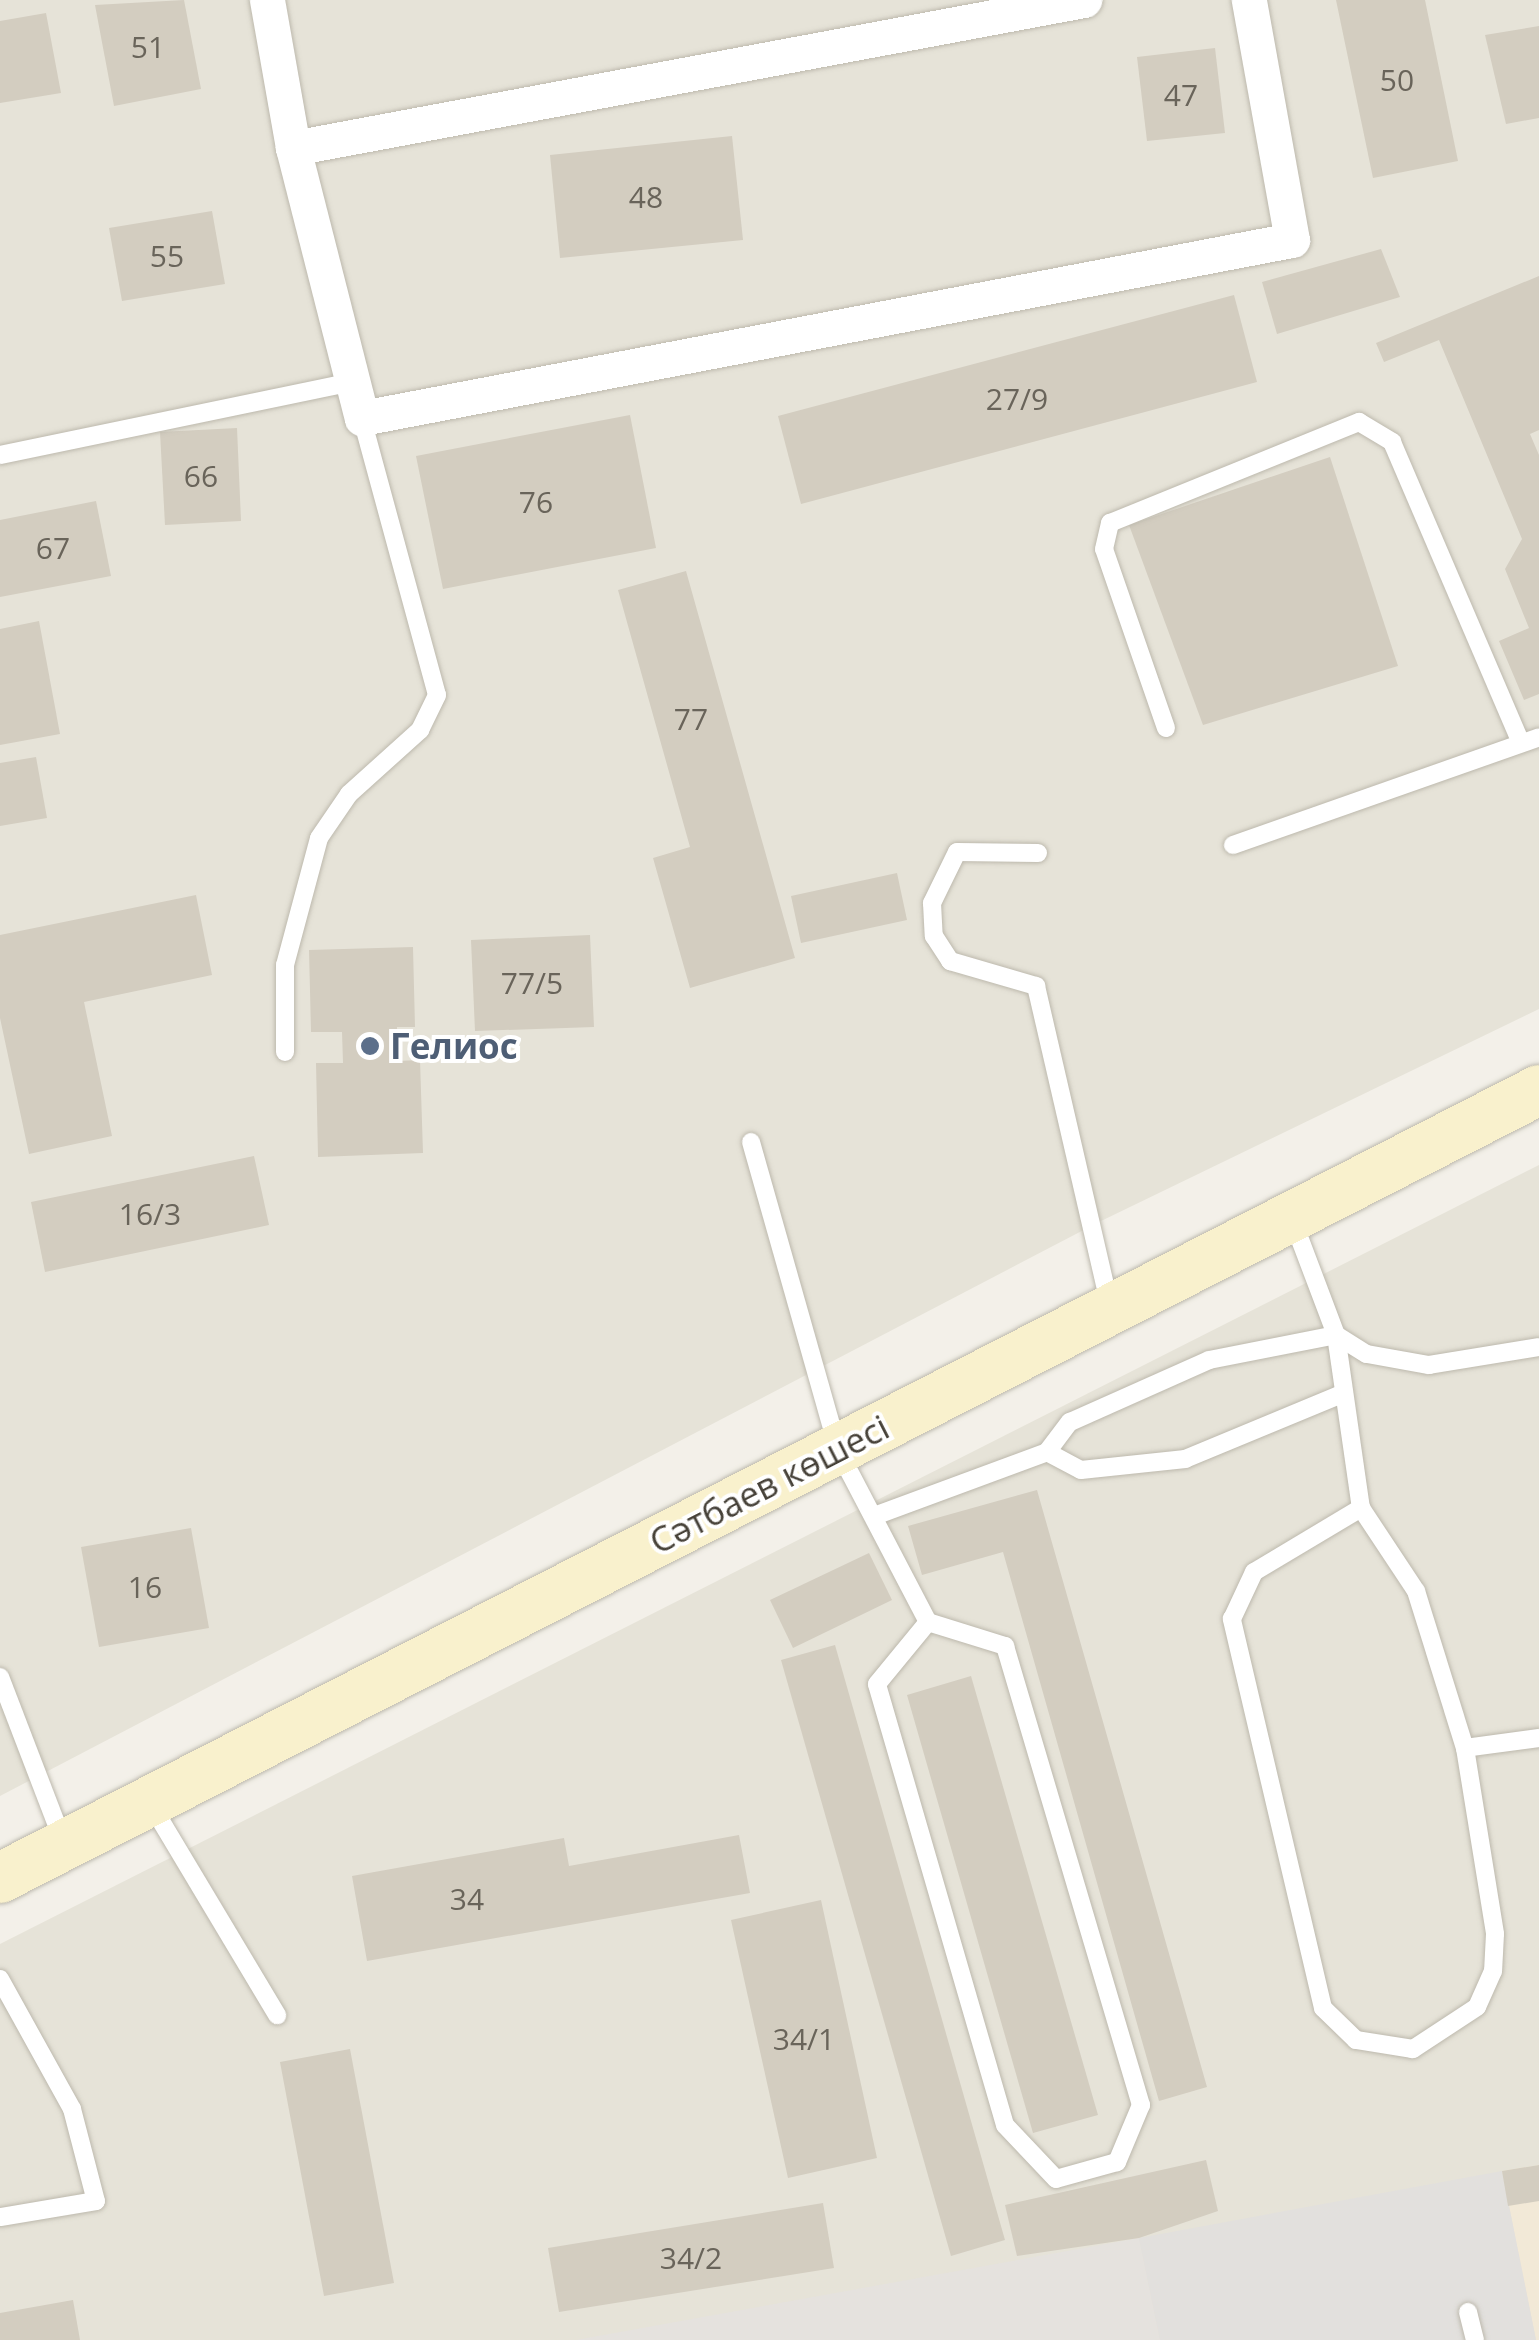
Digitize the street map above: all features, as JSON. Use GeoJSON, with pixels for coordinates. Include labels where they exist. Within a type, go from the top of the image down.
{"type":"FeatureCollection","features":[{"type":"Feature","properties":{"kind":"main road","name":"Сәтбаев көшесі"},"geometry":{"type":"LineString","coordinates":[[0,1878],[838,1450],[1289,1211],[1539,1090]]}},
{"type":"Feature","properties":{"kind":"street"},"geometry":{"type":"LineString","coordinates":[[266,0],[292,148],[362,418],[1292,240],[1249,0]]}},
{"type":"Feature","properties":{"kind":"street"},"geometry":{"type":"LineString","coordinates":[[292,148],[1084,0]]}},
{"type":"Feature","properties":{"kind":"lane"},"geometry":{"type":"LineString","coordinates":[[0,455],[353,382]]}},
{"type":"Feature","properties":{"kind":"lane"},"geometry":{"type":"LineString","coordinates":[[285,1052],[285,965],[318,838],[349,794],[420,730],[437,695],[362,418]]}},
{"type":"Feature","properties":{"kind":"lane"},"geometry":{"type":"LineString","coordinates":[[1166,728],[1104,549],[1110,523],[1359,422],[1392,442],[1530,739],[1233,845]]}},
{"type":"Feature","properties":{"kind":"lane"},"geometry":{"type":"LineString","coordinates":[[1038,853],[957,852],[932,903],[934,936],[950,961],[1036,986],[1111,1306]]}},
{"type":"Feature","properties":{"kind":"lane"},"geometry":{"type":"LineString","coordinates":[[752,1142],[838,1450],[877,1515],[928,1622],[1005,1646],[1141,2106],[1118,2162],[1056,2179],[1005,2125],[877,1684],[928,1622]]}},
{"type":"Feature","properties":{"kind":"lane"},"geometry":{"type":"LineString","coordinates":[[1289,1211],[1336,1335],[1361,1508],[1416,1591],[1465,1748],[1494,1971],[1477,2006],[1450,2031],[1413,2049],[1383,2050],[1356,2040],[1323,2008],[1232,1619],[1254,1572],[1361,1508]]}},
{"type":"Feature","properties":{"kind":"lane"},"geometry":{"type":"LineString","coordinates":[[877,1515],[1047,1452],[1070,1422],[1209,1360],[1336,1335],[1400,1364],[1539,1347]]}},
{"type":"Feature","properties":{"kind":"lane"},"geometry":{"type":"LineString","coordinates":[[1047,1452],[1081,1470],[1184,1459],[1344,1393]]}},
{"type":"Feature","properties":{"kind":"lane"},"geometry":{"type":"LineString","coordinates":[[0,1677],[64,1845]]}},
{"type":"Feature","properties":{"kind":"lane"},"geometry":{"type":"LineString","coordinates":[[1465,1748],[1539,1738]]}},
{"type":"Feature","properties":{"kind":"lane"},"geometry":{"type":"LineString","coordinates":[[149,1802],[277,2015]]}},
{"type":"Feature","properties":{"kind":"lane"},"geometry":{"type":"LineString","coordinates":[[0,1980],[72,2109],[96,2201],[0,2217]]}},
{"type":"Feature","properties":{"kind":"lane"},"geometry":{"type":"LineString","coordinates":[[1468,2312],[1474,2340]]}},
{"type":"Feature","properties":{"kind":"shaded area"},"geometry":{"type":"Polygon","coordinates":[[[0,0],[1539,0],[1539,1009],[1099,1222],[0,1796],[0,0]]]}},
{"type":"Feature","properties":{"kind":"shaded area"},"geometry":{"type":"Polygon","coordinates":[[[1539,1165],[1539,2340],[0,2340],[0,1944],[1539,1165]]]}},
{"type":"Feature","properties":{"kind":"shaded area"},"geometry":{"type":"Polygon","coordinates":[[[1539,2165],[1539,2340],[1536,2340],[1502,2171],[1539,2165]]]}},
{"type":"Feature","properties":{"kind":"shaded area"},"geometry":{"type":"Polygon","coordinates":[[[1502,2171],[1536,2340],[1160,2340],[1139,2238],[1502,2171]]]}},
{"type":"Feature","properties":{"kind":"shaded area"},"geometry":{"type":"Polygon","coordinates":[[[1139,2238],[1160,2340],[576,2340],[1139,2238]]]}},
{"type":"Feature","properties":{"kind":"building"},"geometry":{"type":"Polygon","coordinates":[[[184,0],[201,89],[114,106],[95,5],[184,0]]]}},
{"type":"Feature","properties":{"kind":"building"},"geometry":{"type":"Polygon","coordinates":[[[1336,0],[1425,0],[1458,161],[1373,178],[1336,0]]]}},
{"type":"Feature","properties":{"kind":"building"},"geometry":{"type":"Polygon","coordinates":[[[46,13],[61,93],[0,103],[0,21],[46,13]]]}},
{"type":"Feature","properties":{"kind":"building"},"geometry":{"type":"Polygon","coordinates":[[[1539,26],[1539,118],[1506,124],[1485,35],[1539,26]]]}},
{"type":"Feature","properties":{"kind":"building"},"geometry":{"type":"Polygon","coordinates":[[[1215,48],[1225,133],[1147,141],[1137,57],[1215,48]]]}},
{"type":"Feature","properties":{"kind":"building"},"geometry":{"type":"Polygon","coordinates":[[[732,136],[743,240],[560,258],[550,155],[732,136]]]}},
{"type":"Feature","properties":{"kind":"building"},"geometry":{"type":"Polygon","coordinates":[[[212,211],[225,284],[122,301],[109,228],[212,211]]]}},
{"type":"Feature","properties":{"kind":"building"},"geometry":{"type":"Polygon","coordinates":[[[1381,249],[1400,297],[1277,334],[1262,282],[1381,249]]]}},
{"type":"Feature","properties":{"kind":"building"},"geometry":{"type":"Polygon","coordinates":[[[1539,276],[1539,430],[1530,434],[1539,455],[1539,694],[1524,700],[1499,641],[1529,628],[1505,569],[1522,539],[1439,340],[1384,362],[1376,343],[1539,276]]]}},
{"type":"Feature","properties":{"kind":"building"},"geometry":{"type":"Polygon","coordinates":[[[1234,295],[1257,382],[801,504],[778,416],[1234,295]]]}},
{"type":"Feature","properties":{"kind":"building"},"geometry":{"type":"Polygon","coordinates":[[[630,415],[656,548],[443,589],[416,456],[630,415]]]}},
{"type":"Feature","properties":{"kind":"building"},"geometry":{"type":"Polygon","coordinates":[[[237,428],[241,521],[165,525],[160,432],[237,428]]]}},
{"type":"Feature","properties":{"kind":"building"},"geometry":{"type":"Polygon","coordinates":[[[1330,457],[1398,666],[1203,725],[1129,525],[1330,457]]]}},
{"type":"Feature","properties":{"kind":"building"},"geometry":{"type":"Polygon","coordinates":[[[96,501],[111,576],[0,597],[0,520],[96,501]]]}},
{"type":"Feature","properties":{"kind":"building"},"geometry":{"type":"Polygon","coordinates":[[[686,571],[795,958],[690,988],[653,858],[690,847],[618,590],[686,571]]]}},
{"type":"Feature","properties":{"kind":"building"},"geometry":{"type":"Polygon","coordinates":[[[39,621],[60,734],[0,745],[0,629],[39,621]]]}},
{"type":"Feature","properties":{"kind":"building"},"geometry":{"type":"Polygon","coordinates":[[[36,757],[47,818],[0,826],[0,763],[36,757]]]}},
{"type":"Feature","properties":{"kind":"building"},"geometry":{"type":"Polygon","coordinates":[[[897,873],[907,920],[801,943],[791,896],[897,873]]]}},
{"type":"Feature","properties":{"kind":"building"},"geometry":{"type":"Polygon","coordinates":[[[196,895],[212,975],[84,1002],[112,1136],[29,1154],[0,1018],[0,935],[196,895]]]}},
{"type":"Feature","properties":{"kind":"building"},"geometry":{"type":"Polygon","coordinates":[[[590,935],[594,1027],[475,1031],[471,940],[590,935]]]}},
{"type":"Feature","properties":{"kind":"building","name":"Гелиос"},"geometry":{"type":"Polygon","coordinates":[[[413,947],[415,1027],[397,1027],[397,1061],[420,1060],[423,1153],[318,1157],[316,1063],[343,1063],[342,1032],[311,1032],[309,950],[413,947]]]}},
{"type":"Feature","properties":{"kind":"building"},"geometry":{"type":"Polygon","coordinates":[[[254,1156],[269,1225],[45,1272],[31,1202],[254,1156]]]}},
{"type":"Feature","properties":{"kind":"building"},"geometry":{"type":"Polygon","coordinates":[[[1037,1490],[1207,2087],[1159,2101],[1003,1552],[922,1575],[908,1526],[1037,1490]]]}},
{"type":"Feature","properties":{"kind":"building"},"geometry":{"type":"Polygon","coordinates":[[[191,1528],[209,1628],[99,1647],[81,1547],[191,1528]]]}},
{"type":"Feature","properties":{"kind":"building"},"geometry":{"type":"Polygon","coordinates":[[[869,1553],[892,1600],[793,1648],[770,1600],[869,1553]]]}},
{"type":"Feature","properties":{"kind":"building"},"geometry":{"type":"Polygon","coordinates":[[[835,1645],[1005,2240],[951,2256],[781,1660],[835,1645]]]}},
{"type":"Feature","properties":{"kind":"building"},"geometry":{"type":"Polygon","coordinates":[[[971,1676],[1098,2115],[1033,2133],[907,1695],[971,1676]]]}},
{"type":"Feature","properties":{"kind":"building"},"geometry":{"type":"Polygon","coordinates":[[[739,1835],[750,1893],[367,1961],[352,1876],[564,1838],[569,1866],[739,1835]]]}},
{"type":"Feature","properties":{"kind":"building"},"geometry":{"type":"Polygon","coordinates":[[[821,1900],[877,2158],[788,2178],[731,1920],[821,1900]]]}},
{"type":"Feature","properties":{"kind":"building"},"geometry":{"type":"Polygon","coordinates":[[[350,2049],[394,2283],[324,2296],[280,2062],[350,2049]]]}},
{"type":"Feature","properties":{"kind":"building"},"geometry":{"type":"Polygon","coordinates":[[[1206,2160],[1218,2211],[1139,2238],[1017,2256],[1005,2205],[1206,2160]]]}},
{"type":"Feature","properties":{"kind":"building"},"geometry":{"type":"Polygon","coordinates":[[[1539,2165],[1539,2201],[1508,2206],[1502,2171],[1539,2165]]]}},
{"type":"Feature","properties":{"kind":"building"},"geometry":{"type":"Polygon","coordinates":[[[823,2203],[834,2268],[559,2312],[548,2248],[823,2203]]]}},
{"type":"Feature","properties":{"kind":"building"},"geometry":{"type":"Polygon","coordinates":[[[73,2300],[80,2340],[0,2340],[0,2313],[73,2300]]]}},
{"type":"Feature","properties":{"kind":"place","name":"Гелиос"},"geometry":{"type":"Point","coordinates":[370,1046]}}]}
